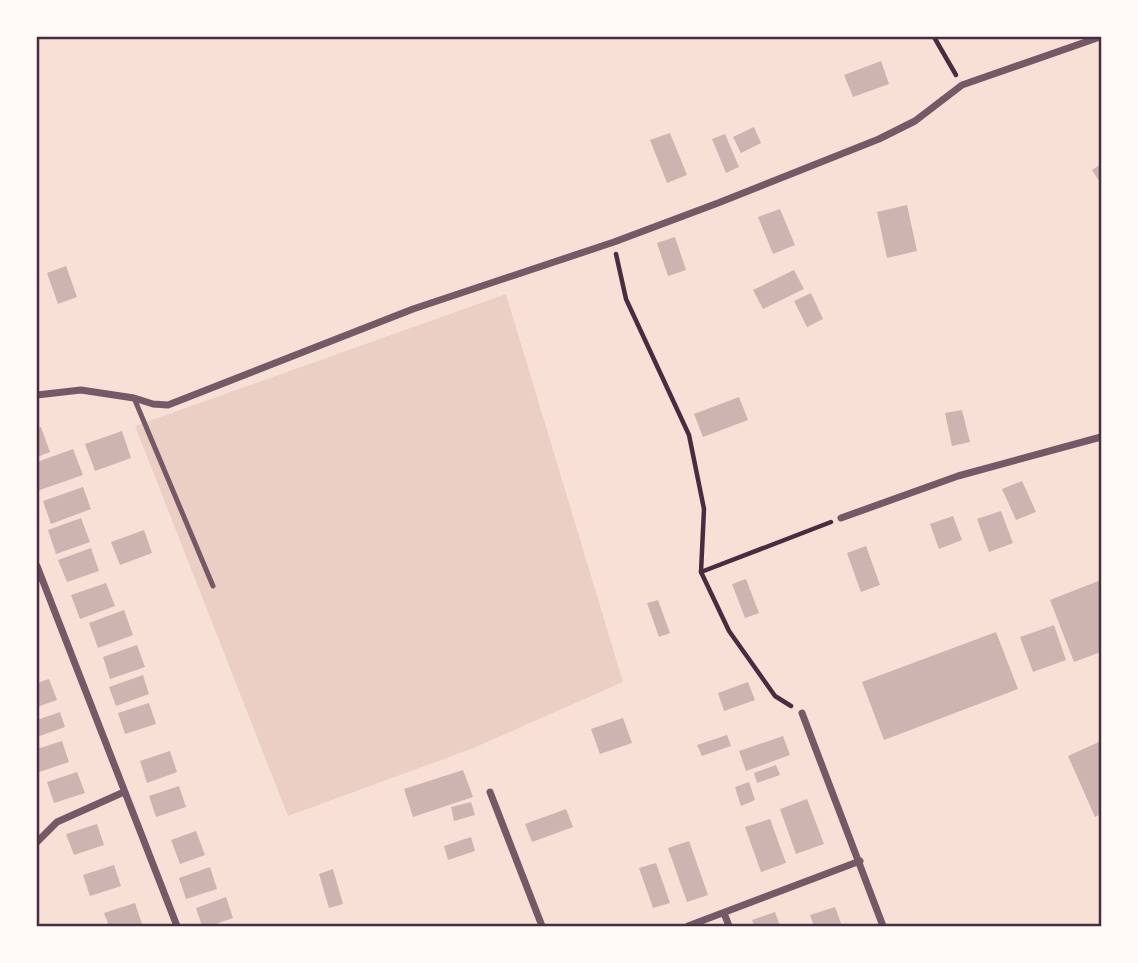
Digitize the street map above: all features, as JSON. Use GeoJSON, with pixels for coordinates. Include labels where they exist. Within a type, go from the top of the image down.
{"type":"FeatureCollection","features":[{"type":"Feature","properties":{"kind":"street"},"geometry":{"type":"LineString","coordinates":[[37,395],[81,390],[168,405],[413,309],[614,243],[879,139],[915,121],[962,85],[1100,37]]}},
{"type":"Feature","properties":{"kind":"street"},"geometry":{"type":"LineString","coordinates":[[841,518],[958,476],[1101,437]]}},
{"type":"Feature","properties":{"kind":"street"},"geometry":{"type":"LineString","coordinates":[[37,566],[177,926]]}},
{"type":"Feature","properties":{"kind":"street"},"geometry":{"type":"LineString","coordinates":[[802,713],[883,926]]}},
{"type":"Feature","properties":{"kind":"street"},"geometry":{"type":"LineString","coordinates":[[37,842],[57,822],[124,792]]}},
{"type":"Feature","properties":{"kind":"street"},"geometry":{"type":"LineString","coordinates":[[489,792],[542,926]]}},
{"type":"Feature","properties":{"kind":"street"},"geometry":{"type":"LineString","coordinates":[[688,926],[859,861]]}},
{"type":"Feature","properties":{"kind":"street"},"geometry":{"type":"LineString","coordinates":[[724,913],[729,926]]}},
{"type":"Feature","properties":{"kind":"lane"},"geometry":{"type":"LineString","coordinates":[[134,398],[213,586]]}},
{"type":"Feature","properties":{"kind":"path"},"geometry":{"type":"LineString","coordinates":[[934,37],[962,85]]}},
{"type":"Feature","properties":{"kind":"path"},"geometry":{"type":"LineString","coordinates":[[614,243],[626,299],[689,435],[704,509],[701,572],[729,631],[775,695],[802,713]]}},
{"type":"Feature","properties":{"kind":"path"},"geometry":{"type":"LineString","coordinates":[[701,572],[841,518]]}},
{"type":"Feature","properties":{"kind":"shaded area"},"geometry":{"type":"Polygon","coordinates":[[[506,294],[623,682],[471,749],[288,816],[135,426],[506,294]]]}},
{"type":"Feature","properties":{"kind":"building"},"geometry":{"type":"Polygon","coordinates":[[[881,61],[889,84],[853,97],[844,75],[881,61]]]}},
{"type":"Feature","properties":{"kind":"building"},"geometry":{"type":"Polygon","coordinates":[[[754,127],[761,143],[741,153],[733,137],[754,127]]]}},
{"type":"Feature","properties":{"kind":"building"},"geometry":{"type":"Polygon","coordinates":[[[670,133],[687,175],[667,183],[650,140],[670,133]]]}},
{"type":"Feature","properties":{"kind":"building"},"geometry":{"type":"Polygon","coordinates":[[[725,134],[739,167],[726,173],[712,139],[725,134]]]}},
{"type":"Feature","properties":{"kind":"building"},"geometry":{"type":"Polygon","coordinates":[[[1101,164],[1101,184],[1092,170],[1101,164]]]}},
{"type":"Feature","properties":{"kind":"building"},"geometry":{"type":"Polygon","coordinates":[[[907,205],[917,251],[887,258],[877,212],[907,205]]]}},
{"type":"Feature","properties":{"kind":"building"},"geometry":{"type":"Polygon","coordinates":[[[780,209],[795,245],[773,254],[758,217],[780,209]]]}},
{"type":"Feature","properties":{"kind":"building"},"geometry":{"type":"Polygon","coordinates":[[[675,237],[686,270],[668,276],[657,243],[675,237]]]}},
{"type":"Feature","properties":{"kind":"building"},"geometry":{"type":"Polygon","coordinates":[[[66,266],[77,297],[58,304],[47,273],[66,266]]]}},
{"type":"Feature","properties":{"kind":"building"},"geometry":{"type":"Polygon","coordinates":[[[794,270],[804,289],[763,309],[753,290],[794,270]]]}},
{"type":"Feature","properties":{"kind":"building"},"geometry":{"type":"Polygon","coordinates":[[[811,293],[823,319],[807,327],[794,301],[811,293]]]}},
{"type":"Feature","properties":{"kind":"building"},"geometry":{"type":"Polygon","coordinates":[[[739,397],[748,420],[703,437],[694,414],[739,397]]]}},
{"type":"Feature","properties":{"kind":"building"},"geometry":{"type":"Polygon","coordinates":[[[962,410],[970,442],[952,446],[945,413],[962,410]]]}},
{"type":"Feature","properties":{"kind":"building"},"geometry":{"type":"Polygon","coordinates":[[[41,427],[50,452],[37,457],[37,428],[41,427]]]}},
{"type":"Feature","properties":{"kind":"building"},"geometry":{"type":"Polygon","coordinates":[[[122,431],[131,458],[95,471],[85,444],[122,431]]]}},
{"type":"Feature","properties":{"kind":"building"},"geometry":{"type":"Polygon","coordinates":[[[73,449],[83,475],[37,491],[37,462],[73,449]]]}},
{"type":"Feature","properties":{"kind":"building"},"geometry":{"type":"Polygon","coordinates":[[[1022,481],[1036,512],[1016,520],[1002,489],[1022,481]]]}},
{"type":"Feature","properties":{"kind":"building"},"geometry":{"type":"Polygon","coordinates":[[[83,487],[91,509],[51,524],[43,501],[83,487]]]}},
{"type":"Feature","properties":{"kind":"building"},"geometry":{"type":"Polygon","coordinates":[[[1001,511],[1013,543],[989,552],[977,519],[1001,511]]]}},
{"type":"Feature","properties":{"kind":"building"},"geometry":{"type":"Polygon","coordinates":[[[953,516],[962,540],[939,549],[930,524],[953,516]]]}},
{"type":"Feature","properties":{"kind":"building"},"geometry":{"type":"Polygon","coordinates":[[[81,518],[90,542],[56,554],[48,530],[81,518]]]}},
{"type":"Feature","properties":{"kind":"building"},"geometry":{"type":"Polygon","coordinates":[[[144,530],[152,553],[120,565],[111,542],[144,530]]]}},
{"type":"Feature","properties":{"kind":"building"},"geometry":{"type":"Polygon","coordinates":[[[866,546],[880,585],[861,592],[847,553],[866,546]]]}},
{"type":"Feature","properties":{"kind":"building"},"geometry":{"type":"Polygon","coordinates":[[[91,548],[99,571],[67,582],[58,560],[91,548]]]}},
{"type":"Feature","properties":{"kind":"building"},"geometry":{"type":"Polygon","coordinates":[[[746,579],[759,613],[745,618],[732,584],[746,579]]]}},
{"type":"Feature","properties":{"kind":"building"},"geometry":{"type":"Polygon","coordinates":[[[1101,580],[1101,652],[1074,662],[1050,600],[1101,580]]]}},
{"type":"Feature","properties":{"kind":"building"},"geometry":{"type":"Polygon","coordinates":[[[106,583],[115,606],[80,619],[71,595],[106,583]]]}},
{"type":"Feature","properties":{"kind":"building"},"geometry":{"type":"Polygon","coordinates":[[[658,600],[670,633],[659,637],[647,603],[658,600]]]}},
{"type":"Feature","properties":{"kind":"building"},"geometry":{"type":"Polygon","coordinates":[[[124,610],[133,635],[98,648],[89,623],[124,610]]]}},
{"type":"Feature","properties":{"kind":"building"},"geometry":{"type":"Polygon","coordinates":[[[1054,625],[1066,660],[1033,672],[1020,637],[1054,625]]]}},
{"type":"Feature","properties":{"kind":"building"},"geometry":{"type":"Polygon","coordinates":[[[996,632],[1018,689],[884,740],[862,682],[996,632]]]}},
{"type":"Feature","properties":{"kind":"building"},"geometry":{"type":"Polygon","coordinates":[[[137,645],[145,667],[110,679],[103,657],[137,645]]]}},
{"type":"Feature","properties":{"kind":"building"},"geometry":{"type":"Polygon","coordinates":[[[143,675],[149,694],[116,706],[109,687],[143,675]]]}},
{"type":"Feature","properties":{"kind":"building"},"geometry":{"type":"Polygon","coordinates":[[[49,679],[57,700],[37,707],[37,683],[49,679]]]}},
{"type":"Feature","properties":{"kind":"building"},"geometry":{"type":"Polygon","coordinates":[[[748,682],[755,700],[724,711],[718,693],[748,682]]]}},
{"type":"Feature","properties":{"kind":"building"},"geometry":{"type":"Polygon","coordinates":[[[149,703],[156,724],[125,734],[118,713],[149,703]]]}},
{"type":"Feature","properties":{"kind":"building"},"geometry":{"type":"Polygon","coordinates":[[[60,712],[65,727],[37,737],[37,720],[60,712]]]}},
{"type":"Feature","properties":{"kind":"building"},"geometry":{"type":"Polygon","coordinates":[[[623,718],[632,743],[600,754],[591,729],[623,718]]]}},
{"type":"Feature","properties":{"kind":"building"},"geometry":{"type":"Polygon","coordinates":[[[727,735],[731,746],[702,756],[697,745],[727,735]]]}},
{"type":"Feature","properties":{"kind":"building"},"geometry":{"type":"Polygon","coordinates":[[[783,736],[790,755],[746,771],[739,751],[783,736]]]}},
{"type":"Feature","properties":{"kind":"building"},"geometry":{"type":"Polygon","coordinates":[[[62,741],[69,762],[39,772],[37,749],[62,741]]]}},
{"type":"Feature","properties":{"kind":"building"},"geometry":{"type":"Polygon","coordinates":[[[1101,741],[1101,814],[1095,817],[1068,756],[1101,741]]]}},
{"type":"Feature","properties":{"kind":"building"},"geometry":{"type":"Polygon","coordinates":[[[170,751],[177,772],[147,783],[140,761],[170,751]]]}},
{"type":"Feature","properties":{"kind":"building"},"geometry":{"type":"Polygon","coordinates":[[[776,765],[780,775],[757,783],[754,773],[776,765]]]}},
{"type":"Feature","properties":{"kind":"building"},"geometry":{"type":"Polygon","coordinates":[[[463,770],[473,797],[413,817],[404,789],[463,770]]]}},
{"type":"Feature","properties":{"kind":"building"},"geometry":{"type":"Polygon","coordinates":[[[77,772],[85,793],[54,803],[47,782],[77,772]]]}},
{"type":"Feature","properties":{"kind":"building"},"geometry":{"type":"Polygon","coordinates":[[[749,782],[755,800],[741,806],[735,787],[749,782]]]}},
{"type":"Feature","properties":{"kind":"building"},"geometry":{"type":"Polygon","coordinates":[[[179,786],[186,807],[156,817],[149,796],[179,786]]]}},
{"type":"Feature","properties":{"kind":"building"},"geometry":{"type":"Polygon","coordinates":[[[807,799],[824,844],[796,854],[780,809],[807,799]]]}},
{"type":"Feature","properties":{"kind":"building"},"geometry":{"type":"Polygon","coordinates":[[[471,802],[475,815],[454,821],[451,807],[471,802]]]}},
{"type":"Feature","properties":{"kind":"building"},"geometry":{"type":"Polygon","coordinates":[[[566,809],[573,827],[532,842],[525,824],[566,809]]]}},
{"type":"Feature","properties":{"kind":"building"},"geometry":{"type":"Polygon","coordinates":[[[770,819],[786,863],[761,872],[745,827],[770,819]]]}},
{"type":"Feature","properties":{"kind":"building"},"geometry":{"type":"Polygon","coordinates":[[[97,824],[104,845],[74,855],[66,834],[97,824]]]}},
{"type":"Feature","properties":{"kind":"building"},"geometry":{"type":"Polygon","coordinates":[[[196,831],[205,855],[180,864],[171,840],[196,831]]]}},
{"type":"Feature","properties":{"kind":"building"},"geometry":{"type":"Polygon","coordinates":[[[471,837],[475,851],[448,860],[444,846],[471,837]]]}},
{"type":"Feature","properties":{"kind":"building"},"geometry":{"type":"Polygon","coordinates":[[[689,841],[708,895],[687,902],[668,848],[689,841]]]}},
{"type":"Feature","properties":{"kind":"building"},"geometry":{"type":"Polygon","coordinates":[[[656,863],[670,903],[653,908],[639,868],[656,863]]]}},
{"type":"Feature","properties":{"kind":"building"},"geometry":{"type":"Polygon","coordinates":[[[114,865],[121,886],[90,896],[83,875],[114,865]]]}},
{"type":"Feature","properties":{"kind":"building"},"geometry":{"type":"Polygon","coordinates":[[[210,867],[217,889],[186,899],[179,878],[210,867]]]}},
{"type":"Feature","properties":{"kind":"building"},"geometry":{"type":"Polygon","coordinates":[[[333,869],[343,904],[329,908],[319,874],[333,869]]]}},
{"type":"Feature","properties":{"kind":"building"},"geometry":{"type":"Polygon","coordinates":[[[226,897],[233,918],[202,926],[196,908],[226,897]]]}},
{"type":"Feature","properties":{"kind":"building"},"geometry":{"type":"Polygon","coordinates":[[[135,903],[142,924],[109,926],[104,913],[135,903]]]}},
{"type":"Feature","properties":{"kind":"building"},"geometry":{"type":"Polygon","coordinates":[[[835,907],[842,926],[814,926],[810,915],[835,907]]]}},
{"type":"Feature","properties":{"kind":"building"},"geometry":{"type":"Polygon","coordinates":[[[775,912],[780,926],[754,926],[752,920],[775,912]]]}}]}
